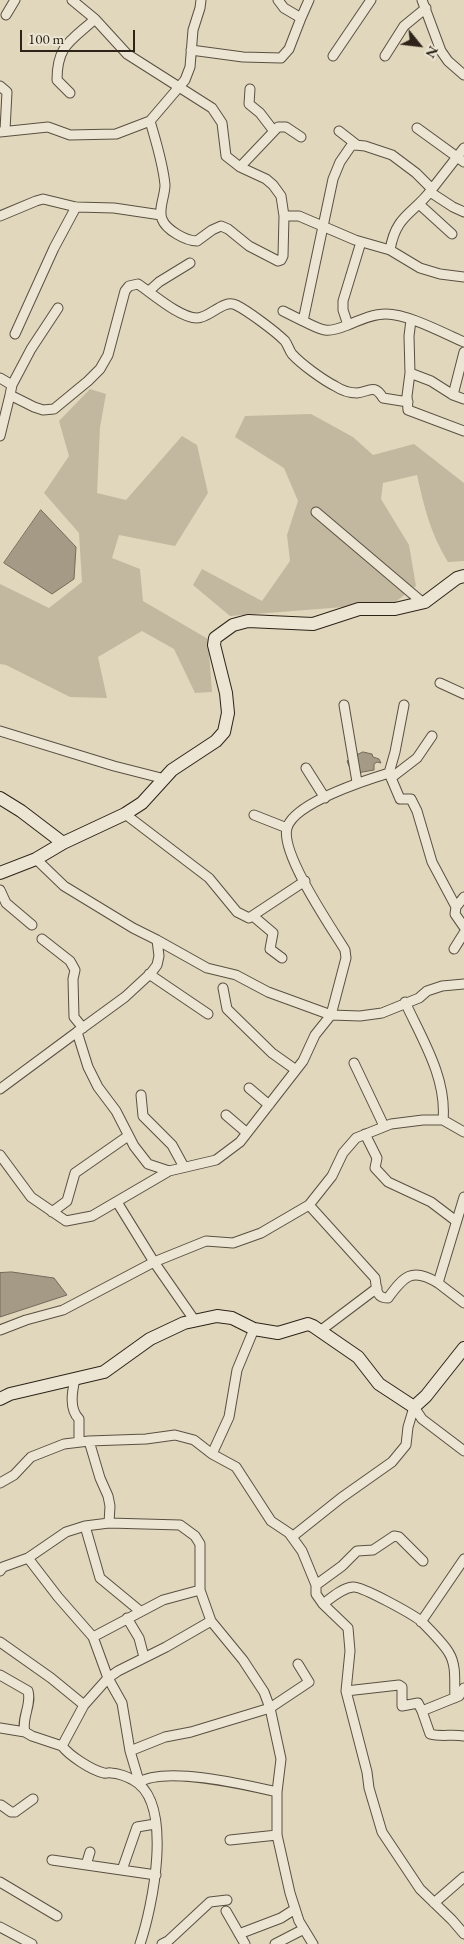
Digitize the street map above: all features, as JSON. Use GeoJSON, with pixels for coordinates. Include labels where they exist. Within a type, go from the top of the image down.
{"type":"FeatureCollection","features":[{"type":"Feature","properties":{"kind":"street"},"geometry":{"type":"LineString","coordinates":[[6,15],[15,0]]}},
{"type":"Feature","properties":{"kind":"street"},"geometry":{"type":"LineString","coordinates":[[72,0],[96,19],[127,54],[212,108],[222,123],[226,156],[240,167],[273,185],[281,196],[284,216],[283,256],[281,260],[278,261],[249,246],[228,229],[221,226],[197,241],[190,241],[170,229],[163,222],[161,215],[165,188],[163,164],[150,121]]}},
{"type":"Feature","properties":{"kind":"street"},"geometry":{"type":"LineString","coordinates":[[0,86],[7,92],[3,108],[3,131],[48,127],[70,135],[116,134],[150,121],[185,80],[190,67],[193,30],[201,0]]}},
{"type":"Feature","properties":{"kind":"street"},"geometry":{"type":"LineString","coordinates":[[278,0],[284,8],[301,18]]}},
{"type":"Feature","properties":{"kind":"street"},"geometry":{"type":"LineString","coordinates":[[191,50],[243,57],[281,58],[289,49],[309,0]]}},
{"type":"Feature","properties":{"kind":"street"},"geometry":{"type":"LineString","coordinates":[[333,56],[371,0]]}},
{"type":"Feature","properties":{"kind":"street"},"geometry":{"type":"LineString","coordinates":[[385,56],[404,26],[424,4],[441,51],[448,62],[464,75]]}},
{"type":"Feature","properties":{"kind":"street"},"geometry":{"type":"LineString","coordinates":[[70,93],[57,80],[57,69],[63,48],[96,19]]}},
{"type":"Feature","properties":{"kind":"street"},"geometry":{"type":"LineString","coordinates":[[250,90],[249,104],[260,113],[273,130]]}},
{"type":"Feature","properties":{"kind":"street"},"geometry":{"type":"LineString","coordinates":[[240,167],[273,130],[278,127],[286,127],[301,137]]}},
{"type":"Feature","properties":{"kind":"street"},"geometry":{"type":"LineString","coordinates":[[417,128],[460,159]]}},
{"type":"Feature","properties":{"kind":"street"},"geometry":{"type":"LineString","coordinates":[[339,131],[357,145],[392,155],[416,173],[431,190],[453,207],[464,212]]}},
{"type":"Feature","properties":{"kind":"street"},"geometry":{"type":"LineString","coordinates":[[303,321],[333,178],[351,146],[357,145]]}},
{"type":"Feature","properties":{"kind":"street"},"geometry":{"type":"LineString","coordinates":[[390,250],[394,234],[405,215],[419,204],[460,159],[464,148]]}},
{"type":"Feature","properties":{"kind":"street"},"geometry":{"type":"LineString","coordinates":[[0,216],[36,201],[43,200],[76,207],[114,208],[161,215]]}},
{"type":"Feature","properties":{"kind":"street"},"geometry":{"type":"LineString","coordinates":[[419,204],[452,234]]}},
{"type":"Feature","properties":{"kind":"street"},"geometry":{"type":"LineString","coordinates":[[15,334],[54,248],[76,207]]}},
{"type":"Feature","properties":{"kind":"street"},"geometry":{"type":"LineString","coordinates":[[284,216],[299,216],[361,242],[390,250],[420,268],[440,274],[464,277]]}},
{"type":"Feature","properties":{"kind":"street"},"geometry":{"type":"LineString","coordinates":[[348,325],[343,310],[343,302],[361,242]]}},
{"type":"Feature","properties":{"kind":"street"},"geometry":{"type":"LineString","coordinates":[[149,291],[159,282],[190,262]]}},
{"type":"Feature","properties":{"kind":"street"},"geometry":{"type":"LineString","coordinates":[[10,395],[43,410],[54,409],[88,381],[100,369],[108,355],[127,287],[138,284],[179,312],[191,317],[204,317],[228,304],[236,305],[272,330],[285,342],[292,354],[334,386],[356,393],[375,390],[383,398],[408,402]]}},
{"type":"Feature","properties":{"kind":"street"},"geometry":{"type":"LineString","coordinates":[[0,436],[12,385],[31,349],[58,308]]}},
{"type":"Feature","properties":{"kind":"street"},"geometry":{"type":"LineString","coordinates":[[283,311],[326,332],[336,330],[367,317],[386,314],[411,320],[464,342]]}},
{"type":"Feature","properties":{"kind":"street"},"geometry":{"type":"LineString","coordinates":[[411,320],[408,336],[410,373],[408,410],[464,431]]}},
{"type":"Feature","properties":{"kind":"street"},"geometry":{"type":"LineString","coordinates":[[453,395],[464,352]]}},
{"type":"Feature","properties":{"kind":"street"},"geometry":{"type":"LineString","coordinates":[[410,373],[431,381],[453,395],[464,399]]}},
{"type":"Feature","properties":{"kind":"street"},"geometry":{"type":"LineString","coordinates":[[0,378],[12,385]]}},
{"type":"Feature","properties":{"kind":"street"},"geometry":{"type":"LineString","coordinates":[[316,512],[422,602]]}},
{"type":"Feature","properties":{"kind":"street"},"geometry":{"type":"LineString","coordinates":[[0,873],[36,859],[63,843],[125,814],[142,803],[172,770],[216,741],[224,732],[228,713],[226,693],[214,645],[215,638],[224,630],[233,625],[248,621],[313,624],[359,609],[395,609],[422,602],[457,578],[464,576]]}},
{"type":"Feature","properties":{"kind":"street"},"geometry":{"type":"LineString","coordinates":[[440,683],[464,694]]}},
{"type":"Feature","properties":{"kind":"street"},"geometry":{"type":"LineString","coordinates":[[344,705],[357,782]]}},
{"type":"Feature","properties":{"kind":"street"},"geometry":{"type":"LineString","coordinates":[[404,705],[390,776],[400,799],[412,800],[432,862],[456,907]]}},
{"type":"Feature","properties":{"kind":"street"},"geometry":{"type":"LineString","coordinates":[[0,731],[114,766],[164,779]]}},
{"type":"Feature","properties":{"kind":"street"},"geometry":{"type":"LineString","coordinates":[[0,1155],[31,1198],[66,1221],[92,1216],[169,1170],[216,1160],[240,1142],[296,1070],[315,1035],[331,1015],[346,958],[345,950],[288,849],[287,828],[292,818],[304,808],[357,782],[390,776],[417,758],[432,736]]}},
{"type":"Feature","properties":{"kind":"street"},"geometry":{"type":"LineString","coordinates":[[306,768],[325,798]]}},
{"type":"Feature","properties":{"kind":"street"},"geometry":{"type":"LineString","coordinates":[[0,798],[21,811],[63,843]]}},
{"type":"Feature","properties":{"kind":"street"},"geometry":{"type":"LineString","coordinates":[[125,814],[209,878],[237,912],[249,918],[305,881]]}},
{"type":"Feature","properties":{"kind":"street"},"geometry":{"type":"LineString","coordinates":[[254,815],[287,828]]}},
{"type":"Feature","properties":{"kind":"street"},"geometry":{"type":"LineString","coordinates":[[36,859],[64,886],[133,928],[207,968],[236,975],[268,992],[331,1015],[360,1016],[382,1013],[405,1002],[419,998],[427,991],[442,986],[464,984]]}},
{"type":"Feature","properties":{"kind":"street"},"geometry":{"type":"LineString","coordinates":[[0,890],[6,903],[32,925]]}},
{"type":"Feature","properties":{"kind":"street"},"geometry":{"type":"LineString","coordinates":[[464,897],[456,907],[455,914],[464,927]]}},
{"type":"Feature","properties":{"kind":"street"},"geometry":{"type":"LineString","coordinates":[[253,916],[273,933],[270,949],[282,958]]}},
{"type":"Feature","properties":{"kind":"street"},"geometry":{"type":"LineString","coordinates":[[454,949],[464,933]]}},
{"type":"Feature","properties":{"kind":"street"},"geometry":{"type":"LineString","coordinates":[[42,939],[70,961],[75,970],[73,979],[74,1017],[80,1030],[88,1067],[98,1087],[116,1111],[128,1136],[148,1164],[169,1170]]}},
{"type":"Feature","properties":{"kind":"street"},"geometry":{"type":"LineString","coordinates":[[0,1089],[125,997],[157,965],[159,956],[158,940]]}},
{"type":"Feature","properties":{"kind":"street"},"geometry":{"type":"LineString","coordinates":[[149,974],[208,1014]]}},
{"type":"Feature","properties":{"kind":"street"},"geometry":{"type":"LineString","coordinates":[[223,988],[227,1010],[272,1053],[296,1070]]}},
{"type":"Feature","properties":{"kind":"street"},"geometry":{"type":"LineString","coordinates":[[405,1002],[426,1044],[438,1077],[445,1103],[443,1120]]}},
{"type":"Feature","properties":{"kind":"street"},"geometry":{"type":"LineString","coordinates":[[354,1063],[384,1126]]}},
{"type":"Feature","properties":{"kind":"street"},"geometry":{"type":"LineString","coordinates":[[250,1088],[269,1105]]}},
{"type":"Feature","properties":{"kind":"street"},"geometry":{"type":"LineString","coordinates":[[141,1096],[143,1116],[172,1145],[184,1167]]}},
{"type":"Feature","properties":{"kind":"street"},"geometry":{"type":"LineString","coordinates":[[226,1114],[247,1133]]}},
{"type":"Feature","properties":{"kind":"street"},"geometry":{"type":"LineString","coordinates":[[0,1330],[26,1320],[62,1310],[154,1262],[206,1240],[233,1243],[260,1233],[309,1205],[332,1176],[343,1153],[356,1138],[365,1134],[384,1126],[424,1120],[443,1120],[464,1132]]}},
{"type":"Feature","properties":{"kind":"street"},"geometry":{"type":"LineString","coordinates":[[365,1134],[377,1158],[375,1168],[388,1182],[431,1202],[456,1222]]}},
{"type":"Feature","properties":{"kind":"street"},"geometry":{"type":"LineString","coordinates":[[52,1212],[67,1201],[75,1172],[128,1136]]}},
{"type":"Feature","properties":{"kind":"street"},"geometry":{"type":"LineString","coordinates":[[438,1283],[464,1197]]}},
{"type":"Feature","properties":{"kind":"street"},"geometry":{"type":"LineString","coordinates":[[117,1202],[154,1262],[195,1321]]}},
{"type":"Feature","properties":{"kind":"street"},"geometry":{"type":"LineString","coordinates":[[309,1205],[375,1278],[376,1292],[379,1296],[388,1298],[398,1284],[414,1274],[423,1275],[438,1283],[464,1303]]}},
{"type":"Feature","properties":{"kind":"street"},"geometry":{"type":"LineString","coordinates":[[320,1331],[377,1288]]}},
{"type":"Feature","properties":{"kind":"street"},"geometry":{"type":"LineString","coordinates":[[0,1399],[10,1394],[104,1372],[150,1339],[184,1323],[217,1316],[232,1318],[254,1329],[278,1332],[308,1324],[358,1358],[379,1384],[414,1407],[422,1419],[462,1446]]}},
{"type":"Feature","properties":{"kind":"street"},"geometry":{"type":"LineString","coordinates":[[212,1454],[229,1417],[237,1370],[254,1329]]}},
{"type":"Feature","properties":{"kind":"street"},"geometry":{"type":"LineString","coordinates":[[292,1537],[392,1462],[406,1445],[408,1427],[414,1407],[426,1396],[464,1348]]}},
{"type":"Feature","properties":{"kind":"street"},"geometry":{"type":"LineString","coordinates":[[74,1379],[72,1400],[75,1414],[79,1419],[79,1442]]}},
{"type":"Feature","properties":{"kind":"street"},"geometry":{"type":"LineString","coordinates":[[0,1483],[14,1475],[31,1457],[64,1444],[146,1439],[175,1435],[194,1440],[212,1454],[236,1467],[271,1521],[292,1537],[302,1551],[316,1585],[316,1594],[323,1604],[348,1628],[350,1650],[346,1691],[367,1772],[369,1788],[382,1832],[402,1865],[420,1889],[464,1934]]}},
{"type":"Feature","properties":{"kind":"street"},"geometry":{"type":"LineString","coordinates":[[89,1441],[100,1478],[108,1496],[110,1506],[109,1523]]}},
{"type":"Feature","properties":{"kind":"street"},"geometry":{"type":"LineString","coordinates":[[0,1570],[28,1558],[66,1532],[84,1526],[109,1523],[180,1525],[191,1531],[200,1544],[200,1590],[211,1621],[243,1660],[264,1692],[270,1708],[280,1758],[277,1792],[277,1835],[286,1879],[304,1929],[313,1944]]}},
{"type":"Feature","properties":{"kind":"street"},"geometry":{"type":"LineString","coordinates":[[84,1526],[100,1578],[140,1611]]}},
{"type":"Feature","properties":{"kind":"street"},"geometry":{"type":"LineString","coordinates":[[316,1585],[342,1566],[357,1551],[373,1550],[394,1536],[399,1537],[423,1561]]}},
{"type":"Feature","properties":{"kind":"street"},"geometry":{"type":"LineString","coordinates":[[28,1558],[58,1597],[93,1637],[108,1678],[122,1703],[130,1751],[139,1782],[149,1795],[151,1801],[157,1850],[156,1875],[151,1904],[140,1944]]}},
{"type":"Feature","properties":{"kind":"street"},"geometry":{"type":"LineString","coordinates":[[421,1622],[464,1559]]}},
{"type":"Feature","properties":{"kind":"street"},"geometry":{"type":"LineString","coordinates":[[323,1604],[352,1587],[358,1587],[390,1603],[421,1622],[449,1652],[453,1662],[455,1698]]}},
{"type":"Feature","properties":{"kind":"street"},"geometry":{"type":"LineString","coordinates":[[93,1637],[163,1600],[200,1590]]}},
{"type":"Feature","properties":{"kind":"street"},"geometry":{"type":"LineString","coordinates":[[127,1618],[139,1638],[144,1657]]}},
{"type":"Feature","properties":{"kind":"street"},"geometry":{"type":"LineString","coordinates":[[62,1746],[84,1705],[108,1678],[211,1621]]}},
{"type":"Feature","properties":{"kind":"street"},"geometry":{"type":"LineString","coordinates":[[0,1642],[51,1678],[84,1705]]}},
{"type":"Feature","properties":{"kind":"street"},"geometry":{"type":"LineString","coordinates":[[130,1751],[165,1737],[191,1732],[270,1708],[309,1682],[298,1664]]}},
{"type":"Feature","properties":{"kind":"street"},"geometry":{"type":"LineString","coordinates":[[0,1675],[28,1691],[30,1698],[24,1724],[25,1732]]}},
{"type":"Feature","properties":{"kind":"street"},"geometry":{"type":"LineString","coordinates":[[346,1691],[399,1685],[402,1687],[402,1706],[418,1703],[430,1734],[437,1736],[452,1734],[464,1736]]}},
{"type":"Feature","properties":{"kind":"street"},"geometry":{"type":"LineString","coordinates":[[422,1711],[455,1698],[464,1688]]}},
{"type":"Feature","properties":{"kind":"street"},"geometry":{"type":"LineString","coordinates":[[0,1728],[25,1732],[62,1746],[68,1754],[104,1773],[111,1773],[139,1782],[166,1776],[188,1777],[277,1792]]}},
{"type":"Feature","properties":{"kind":"street"},"geometry":{"type":"LineString","coordinates":[[0,1806],[15,1812],[33,1799]]}},
{"type":"Feature","properties":{"kind":"street"},"geometry":{"type":"LineString","coordinates":[[122,1870],[137,1827],[155,1824]]}},
{"type":"Feature","properties":{"kind":"street"},"geometry":{"type":"LineString","coordinates":[[230,1840],[277,1835]]}},
{"type":"Feature","properties":{"kind":"street"},"geometry":{"type":"LineString","coordinates":[[86,1865],[90,1852]]}},
{"type":"Feature","properties":{"kind":"street"},"geometry":{"type":"LineString","coordinates":[[52,1860],[156,1875]]}},
{"type":"Feature","properties":{"kind":"street"},"geometry":{"type":"LineString","coordinates":[[434,1903],[464,1877]]}},
{"type":"Feature","properties":{"kind":"street"},"geometry":{"type":"LineString","coordinates":[[0,1882],[57,1916]]}},
{"type":"Feature","properties":{"kind":"street"},"geometry":{"type":"LineString","coordinates":[[162,1944],[168,1941],[210,1902],[227,1900]]}},
{"type":"Feature","properties":{"kind":"street"},"geometry":{"type":"LineString","coordinates":[[239,1934],[281,1918],[296,1909]]}},
{"type":"Feature","properties":{"kind":"street"},"geometry":{"type":"LineString","coordinates":[[226,1910],[245,1944]]}},
{"type":"Feature","properties":{"kind":"street"},"geometry":{"type":"LineString","coordinates":[[0,1927],[32,1944]]}},
{"type":"Feature","properties":{"kind":"street"},"geometry":{"type":"LineString","coordinates":[[274,1944],[304,1929]]}},
{"type":"Feature","properties":{"kind":"shaded area"},"geometry":{"type":"Polygon","coordinates":[[[90,389],[106,394],[100,427],[97,493],[126,500],[182,436],[197,445],[208,493],[175,546],[119,535],[112,558],[140,569],[143,601],[208,639],[212,692],[195,693],[174,649],[142,631],[98,657],[107,698],[70,697],[6,665],[0,664],[0,584],[49,608],[82,582],[79,533],[44,493],[69,456],[59,421],[90,389]]]}},
{"type":"Feature","properties":{"kind":"shaded area"},"geometry":{"type":"Polygon","coordinates":[[[311,414],[353,437],[373,455],[414,444],[464,483],[464,561],[448,562],[442,552],[429,520],[417,475],[383,483],[381,499],[409,545],[416,586],[394,603],[230,616],[193,585],[202,569],[262,601],[290,561],[287,535],[298,501],[284,468],[235,437],[245,416],[311,414]]]}},
{"type":"Feature","properties":{"kind":"shaded area"},"geometry":{"type":"Polygon","coordinates":[[[41,510],[76,547],[74,579],[52,594],[4,563],[41,510]]]}},
{"type":"Feature","properties":{"kind":"shaded area"},"geometry":{"type":"Polygon","coordinates":[[[355,753],[372,754],[381,763],[377,762],[374,764],[374,770],[357,773],[351,771],[347,761],[355,753]]]}},
{"type":"Feature","properties":{"kind":"shaded area"},"geometry":{"type":"Polygon","coordinates":[[[12,1272],[54,1278],[67,1295],[0,1317],[0,1273],[12,1272]]]}}]}
